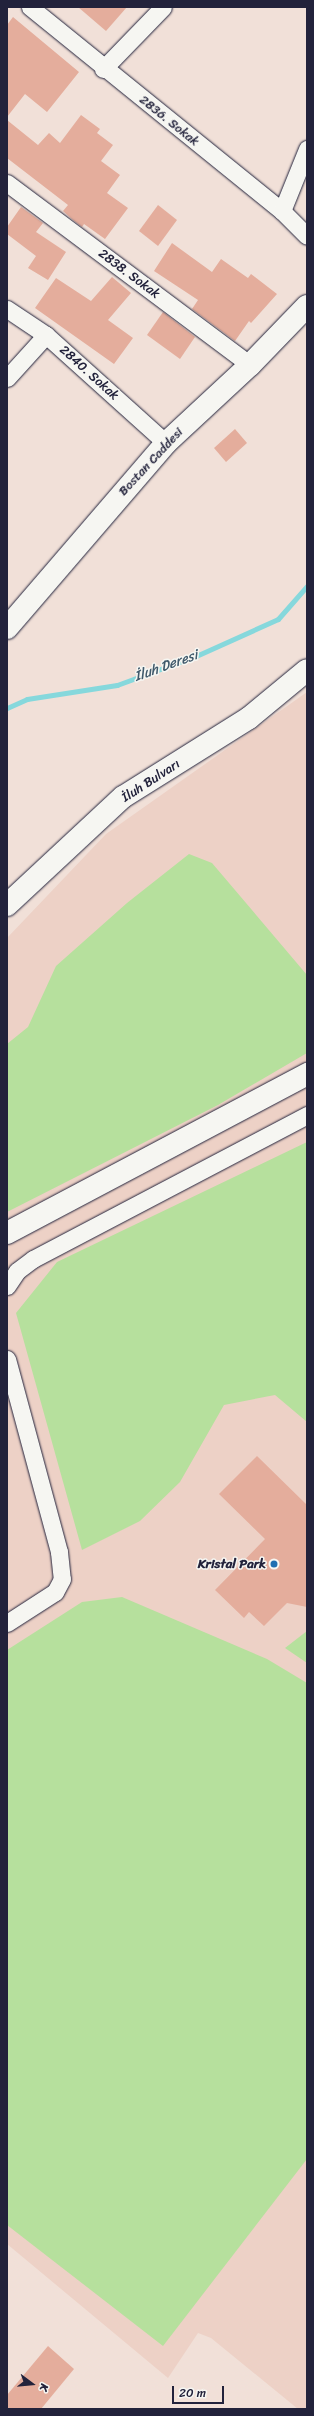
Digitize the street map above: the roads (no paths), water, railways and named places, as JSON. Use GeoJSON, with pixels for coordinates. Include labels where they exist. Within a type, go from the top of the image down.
{"type":"FeatureCollection","features":[{"type":"Feature","properties":{"kind":"street","name":"2836. Sokak"},"geometry":{"type":"LineString","coordinates":[[30,7],[104,69],[282,211],[307,236]]}},
{"type":"Feature","properties":{"kind":"street"},"geometry":{"type":"LineString","coordinates":[[104,69],[163,7]]}},
{"type":"Feature","properties":{"kind":"street"},"geometry":{"type":"LineString","coordinates":[[282,211],[307,150]]}},
{"type":"Feature","properties":{"kind":"street","name":"2838. Sokak"},"geometry":{"type":"LineString","coordinates":[[7,184],[250,365]]}},
{"type":"Feature","properties":{"kind":"street","name":"Bostan Caddesi"},"geometry":{"type":"LineString","coordinates":[[7,628],[166,443],[250,365],[307,306]]}},
{"type":"Feature","properties":{"kind":"street","name":"2840. Sokak"},"geometry":{"type":"LineString","coordinates":[[7,309],[46,335],[166,443]]}},
{"type":"Feature","properties":{"kind":"street"},"geometry":{"type":"LineString","coordinates":[[7,378],[46,335]]}},
{"type":"Feature","properties":{"kind":"street","name":"İluh Bulvarı"},"geometry":{"type":"LineString","coordinates":[[7,905],[123,798],[249,718],[307,670]]}},
{"type":"Feature","properties":{"kind":"street"},"geometry":{"type":"LineString","coordinates":[[7,1233],[307,1074]]}},
{"type":"Feature","properties":{"kind":"street"},"geometry":{"type":"LineString","coordinates":[[7,1286],[17,1271],[33,1259],[307,1116]]}},
{"type":"Feature","properties":{"kind":"street"},"geometry":{"type":"LineString","coordinates":[[7,1359],[59,1552],[62,1579],[55,1592],[7,1623]]}},
{"type":"Feature","properties":{"kind":"waterway","name":"İluh Deresi"},"geometry":{"type":"LineString","coordinates":[[7,708],[27,699],[117,685],[196,656],[278,619],[307,586]]}},
{"type":"Feature","properties":{"kind":"place","name":"Kristal Park"},"geometry":{"type":"Point","coordinates":[274,1564]}}]}
